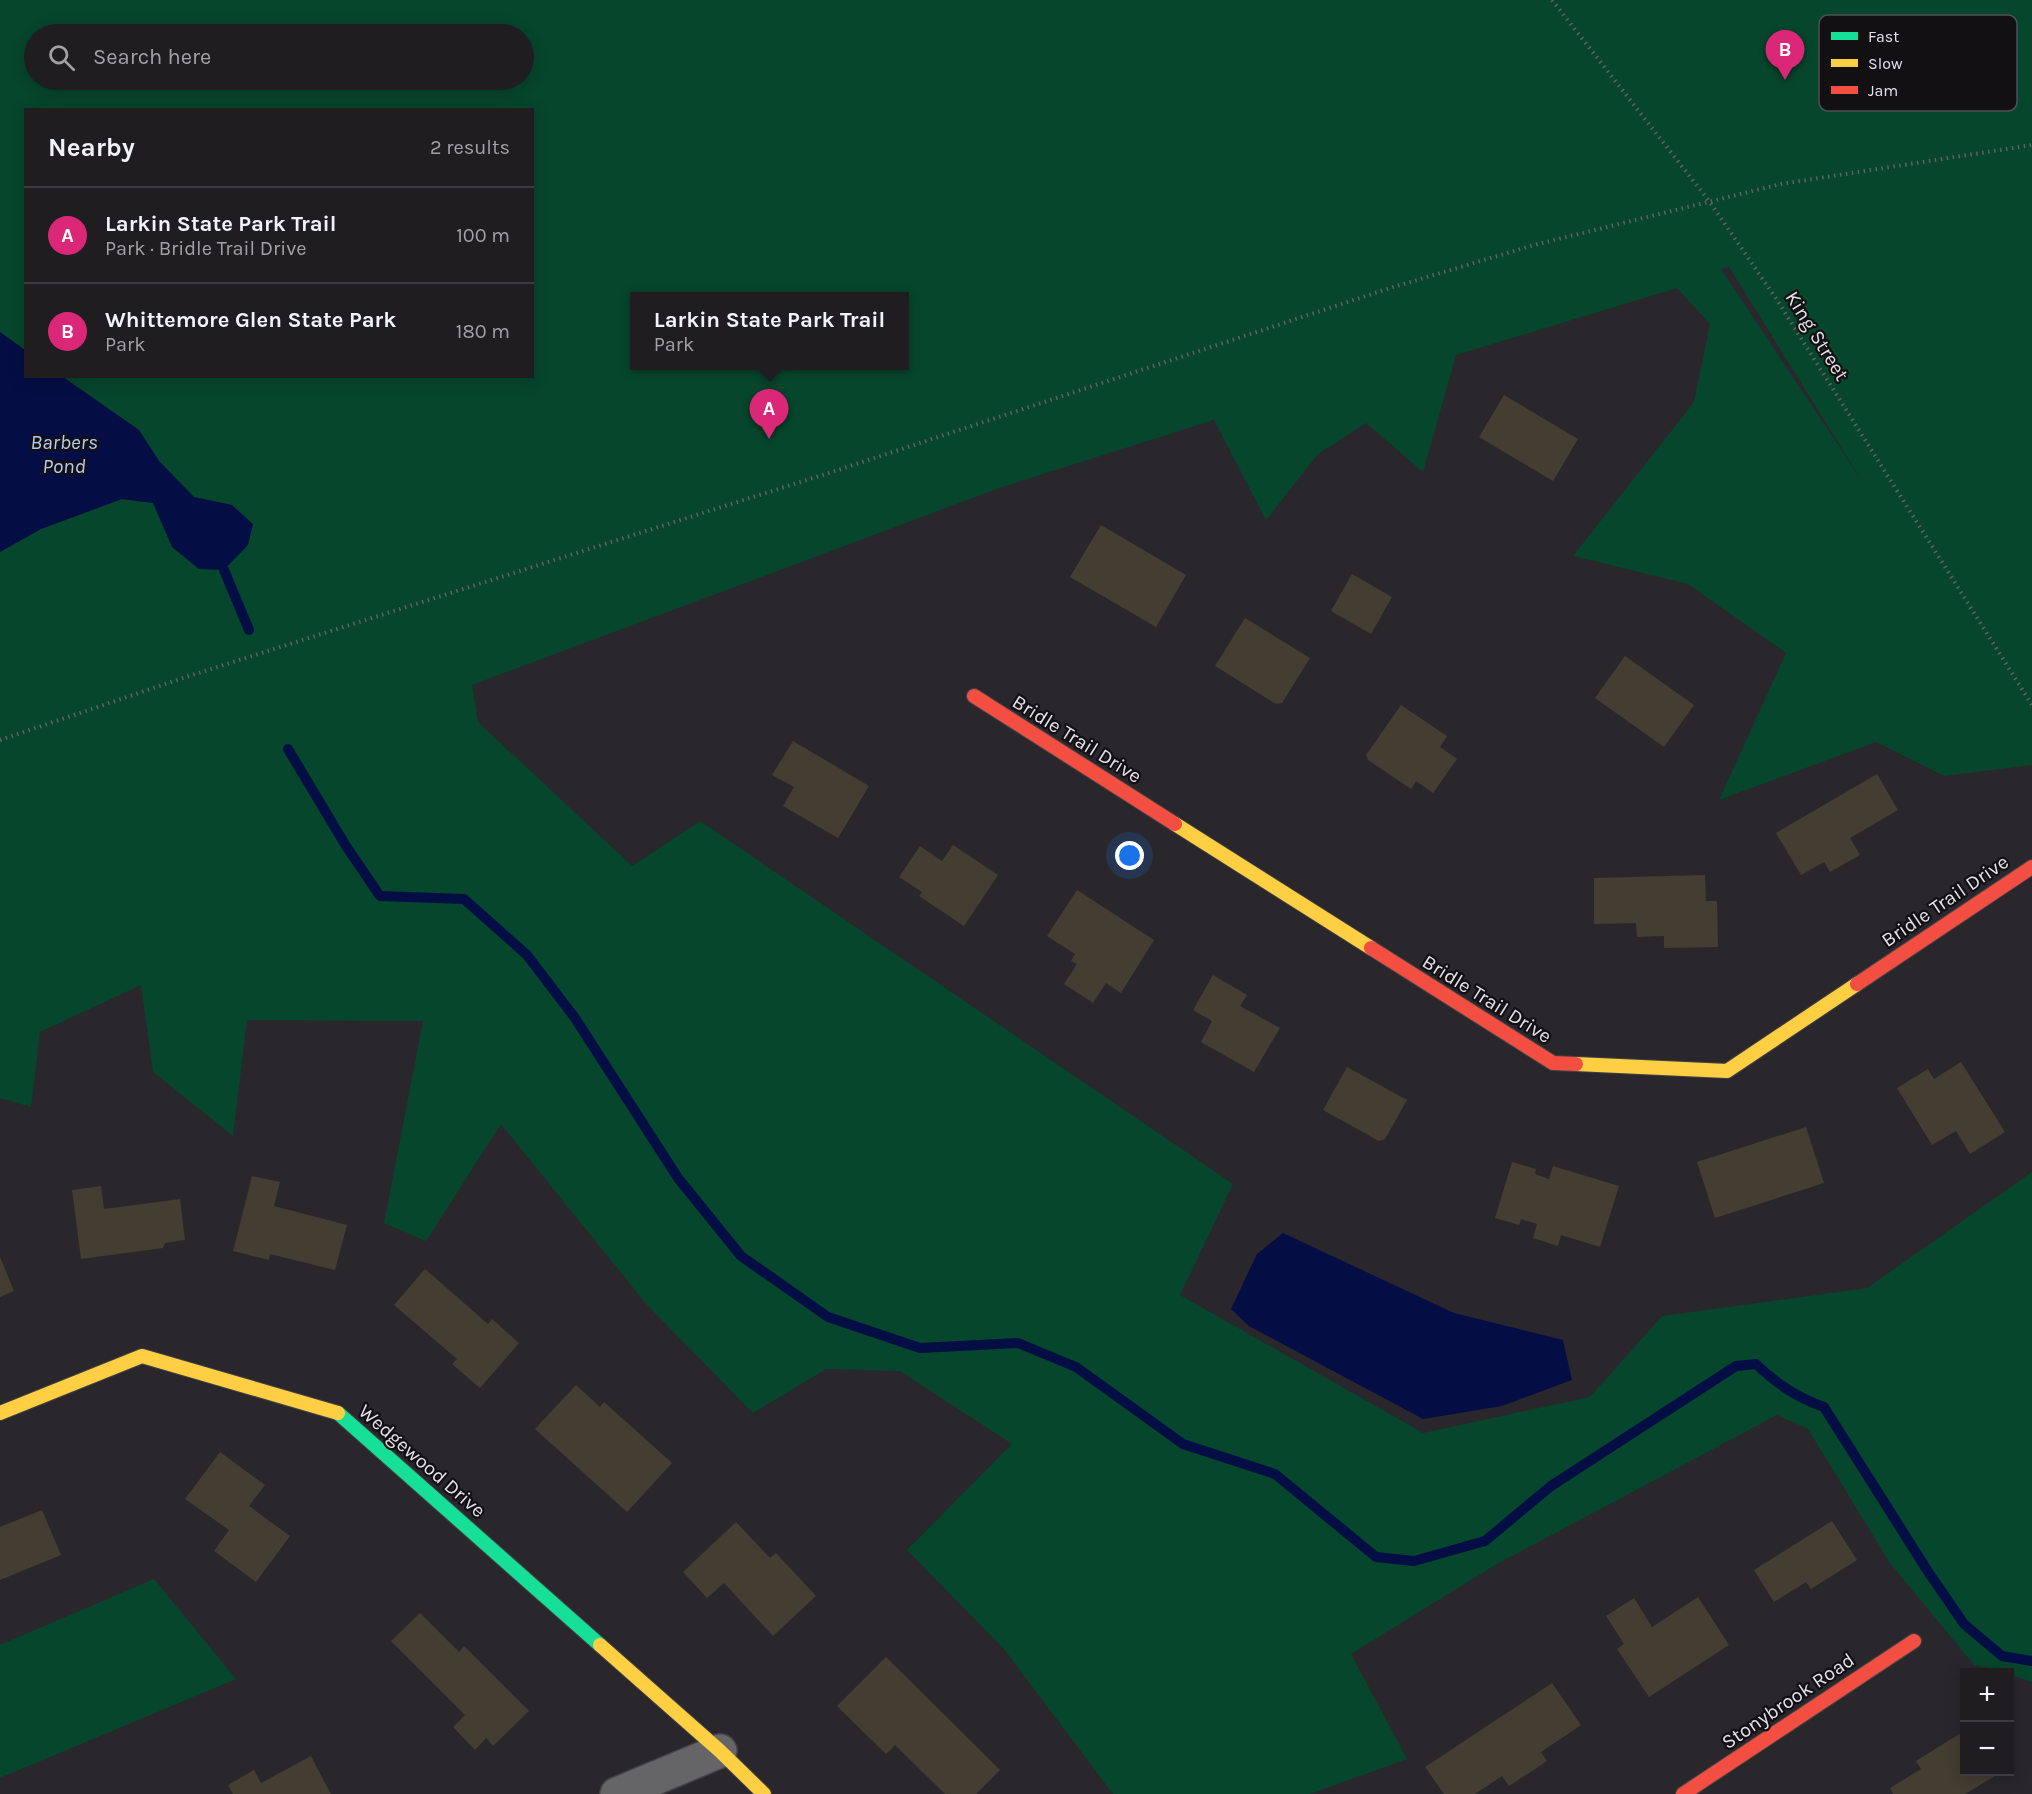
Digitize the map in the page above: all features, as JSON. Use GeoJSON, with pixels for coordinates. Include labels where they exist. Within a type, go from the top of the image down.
{"type":"FeatureCollection","features":[{"type":"Feature","properties":{"kind":"street","name":"Bridle Trail Drive"},"geometry":{"type":"LineString","coordinates":[[974,696],[1553,1063],[1727,1071],[2032,867]]}},
{"type":"Feature","properties":{"kind":"street","name":"Wedgewood Drive"},"geometry":{"type":"LineString","coordinates":[[0,1413],[142,1356],[336,1411],[720,1751],[764,1794]]}},
{"type":"Feature","properties":{"kind":"street","name":"Stonybrook Road"},"geometry":{"type":"LineString","coordinates":[[1683,1794],[1914,1641]]}},
{"type":"Feature","properties":{"kind":"street"},"geometry":{"type":"LineString","coordinates":[[617,1794],[720,1751]]}},
{"type":"Feature","properties":{"kind":"path","name":"King Street"},"geometry":{"type":"LineString","coordinates":[[1552,0],[1709,201],[1775,297],[2032,705]]}},
{"type":"Feature","properties":{"kind":"path"},"geometry":{"type":"LineString","coordinates":[[0,740],[189,676],[835,471],[1387,288],[1533,245],[1781,184],[2032,145]]}},
{"type":"Feature","properties":{"kind":"green space"},"geometry":{"type":"Polygon","coordinates":[[[0,0],[2032,0],[2032,765],[1944,776],[1876,742],[1719,800],[1786,653],[1688,584],[1573,556],[1694,402],[1710,324],[1677,288],[1456,355],[1423,472],[1366,423],[1318,454],[1266,520],[1214,420],[1002,487],[472,685],[478,722],[632,866],[700,821],[1233,1184],[1180,1295],[1423,1433],[1590,1397],[1662,1316],[1867,1288],[2032,1172],[2032,1682],[2014,1676],[2014,1668],[1989,1668],[1974,1665],[1890,1563],[1808,1429],[1777,1415],[1495,1565],[1351,1654],[1407,1759],[1310,1794],[1113,1794],[1004,1649],[907,1550],[1012,1444],[900,1371],[826,1369],[753,1413],[647,1305],[501,1124],[426,1241],[384,1223],[423,1021],[247,1020],[233,1136],[153,1072],[141,985],[40,1032],[31,1107],[0,1098],[0,552],[41,529],[122,499],[153,503],[232,505],[194,497],[159,461],[139,430],[64,378],[534,378],[534,108],[24,108],[24,349],[0,332],[0,0]],[[1729,267],[1721,269],[1862,481],[1729,267]]]}},
{"type":"Feature","properties":{"kind":"green space"},"geometry":{"type":"Polygon","coordinates":[[[154,1579],[236,1679],[0,1778],[0,1645],[154,1579]]]}},
{"type":"Feature","properties":{"kind":"water","name":"Barbers Pond"},"geometry":{"type":"Polygon","coordinates":[[[0,332],[24,349],[24,378],[64,378],[139,430],[159,461],[194,497],[232,505],[253,524],[248,545],[224,570],[199,569],[172,547],[153,503],[122,499],[41,529],[0,552],[0,332]]]}},
{"type":"Feature","properties":{"kind":"water"},"geometry":{"type":"Polygon","coordinates":[[[1283,1233],[1454,1313],[1563,1340],[1572,1380],[1502,1406],[1423,1419],[1249,1326],[1231,1309],[1257,1254],[1283,1233]]]}},
{"type":"Feature","properties":{"kind":"building"},"geometry":{"type":"Polygon","coordinates":[[[1504,395],[1578,439],[1553,481],[1479,437],[1504,395]]]}},
{"type":"Feature","properties":{"kind":"building"},"geometry":{"type":"Polygon","coordinates":[[[1101,525],[1186,575],[1156,627],[1070,577],[1101,525]]]}},
{"type":"Feature","properties":{"kind":"building"},"geometry":{"type":"Polygon","coordinates":[[[1352,574],[1392,597],[1371,634],[1331,611],[1352,574]]]}},
{"type":"Feature","properties":{"kind":"building"},"geometry":{"type":"Polygon","coordinates":[[[1245,618],[1310,658],[1282,703],[1276,704],[1215,666],[1245,618]]]}},
{"type":"Feature","properties":{"kind":"building"},"geometry":{"type":"Polygon","coordinates":[[[1625,656],[1694,705],[1664,747],[1595,698],[1625,656]]]}},
{"type":"Feature","properties":{"kind":"building"},"geometry":{"type":"Polygon","coordinates":[[[1401,705],[1447,736],[1440,747],[1457,759],[1433,793],[1416,781],[1411,789],[1368,760],[1366,755],[1401,705]]]}},
{"type":"Feature","properties":{"kind":"building"},"geometry":{"type":"Polygon","coordinates":[[[793,741],[869,786],[838,838],[783,806],[794,787],[772,775],[793,741]]]}},
{"type":"Feature","properties":{"kind":"building"},"geometry":{"type":"Polygon","coordinates":[[[1877,774],[1898,810],[1850,838],[1860,855],[1830,872],[1824,862],[1801,875],[1776,833],[1877,774]]]}},
{"type":"Feature","properties":{"kind":"building"},"geometry":{"type":"Polygon","coordinates":[[[953,845],[998,875],[964,926],[919,896],[922,892],[899,877],[920,846],[942,861],[953,845]]]}},
{"type":"Feature","properties":{"kind":"building"},"geometry":{"type":"Polygon","coordinates":[[[1705,875],[1706,901],[1717,901],[1718,947],[1664,948],[1664,936],[1637,937],[1636,923],[1594,924],[1594,878],[1705,875]]]}},
{"type":"Feature","properties":{"kind":"building"},"geometry":{"type":"Polygon","coordinates":[[[1077,890],[1154,940],[1121,993],[1106,983],[1093,1003],[1064,984],[1077,964],[1071,961],[1075,954],[1047,936],[1077,890]]]}},
{"type":"Feature","properties":{"kind":"building"},"geometry":{"type":"Polygon","coordinates":[[[1213,975],[1247,995],[1240,1006],[1280,1028],[1254,1072],[1201,1042],[1212,1021],[1193,1010],[1213,975]]]}},
{"type":"Feature","properties":{"kind":"building"},"geometry":{"type":"Polygon","coordinates":[[[1961,1062],[2005,1132],[1970,1154],[1956,1131],[1932,1145],[1897,1088],[1928,1069],[1934,1079],[1961,1062]]]}},
{"type":"Feature","properties":{"kind":"building"},"geometry":{"type":"Polygon","coordinates":[[[1347,1067],[1407,1100],[1385,1139],[1379,1141],[1323,1110],[1347,1067]]]}},
{"type":"Feature","properties":{"kind":"building"},"geometry":{"type":"Polygon","coordinates":[[[1806,1127],[1824,1183],[1715,1218],[1697,1162],[1806,1127]]]}},
{"type":"Feature","properties":{"kind":"building"},"geometry":{"type":"Polygon","coordinates":[[[1512,1162],[1536,1169],[1535,1174],[1549,1179],[1553,1166],[1619,1186],[1600,1247],[1561,1235],[1558,1246],[1533,1238],[1537,1224],[1521,1219],[1519,1225],[1495,1218],[1512,1162]]]}},
{"type":"Feature","properties":{"kind":"building"},"geometry":{"type":"Polygon","coordinates":[[[252,1176],[280,1182],[274,1206],[347,1225],[335,1270],[270,1254],[269,1260],[233,1251],[252,1176]]]}},
{"type":"Feature","properties":{"kind":"building"},"geometry":{"type":"Polygon","coordinates":[[[101,1186],[104,1209],[180,1199],[185,1240],[165,1243],[163,1248],[81,1259],[72,1190],[101,1186]]]}},
{"type":"Feature","properties":{"kind":"building"},"geometry":{"type":"Polygon","coordinates":[[[0,1257],[14,1291],[0,1297],[0,1257]]]}},
{"type":"Feature","properties":{"kind":"building"},"geometry":{"type":"Polygon","coordinates":[[[425,1269],[488,1324],[492,1319],[519,1343],[480,1388],[452,1364],[457,1359],[394,1305],[425,1269]]]}},
{"type":"Feature","properties":{"kind":"building"},"geometry":{"type":"Polygon","coordinates":[[[576,1385],[600,1407],[604,1402],[672,1463],[627,1512],[535,1429],[576,1385]]]}},
{"type":"Feature","properties":{"kind":"building"},"geometry":{"type":"Polygon","coordinates":[[[220,1452],[265,1485],[249,1506],[290,1536],[256,1582],[214,1551],[229,1530],[185,1499],[220,1452]]]}},
{"type":"Feature","properties":{"kind":"building"},"geometry":{"type":"Polygon","coordinates":[[[42,1510],[61,1555],[0,1580],[0,1527],[42,1510]]]}},
{"type":"Feature","properties":{"kind":"building"},"geometry":{"type":"Polygon","coordinates":[[[1832,1521],[1857,1560],[1811,1589],[1806,1582],[1774,1602],[1754,1570],[1832,1521]]]}},
{"type":"Feature","properties":{"kind":"building"},"geometry":{"type":"Polygon","coordinates":[[[736,1522],[770,1558],[776,1553],[816,1596],[773,1636],[724,1583],[707,1598],[683,1572],[736,1522]]]}},
{"type":"Feature","properties":{"kind":"building"},"geometry":{"type":"Polygon","coordinates":[[[1698,1597],[1729,1645],[1649,1697],[1617,1649],[1624,1644],[1606,1616],[1634,1598],[1652,1627],[1698,1597]]]}},
{"type":"Feature","properties":{"kind":"building"},"geometry":{"type":"Polygon","coordinates":[[[420,1613],[459,1652],[464,1646],[529,1711],[493,1746],[486,1738],[475,1750],[453,1727],[465,1715],[391,1641],[420,1613]]]}},
{"type":"Feature","properties":{"kind":"building"},"geometry":{"type":"Polygon","coordinates":[[[886,1657],[1000,1770],[976,1794],[945,1794],[895,1745],[886,1754],[837,1706],[886,1657]]]}},
{"type":"Feature","properties":{"kind":"building"},"geometry":{"type":"Polygon","coordinates":[[[1552,1683],[1581,1725],[1541,1752],[1547,1761],[1509,1786],[1502,1776],[1475,1794],[1444,1794],[1425,1767],[1552,1683]]]}},
{"type":"Feature","properties":{"kind":"building"},"geometry":{"type":"Polygon","coordinates":[[[1960,1734],[1960,1776],[1995,1776],[1965,1794],[1893,1794],[1890,1788],[1921,1769],[1916,1761],[1960,1734]]]}},
{"type":"Feature","properties":{"kind":"building"},"geometry":{"type":"Polygon","coordinates":[[[311,1756],[331,1794],[233,1794],[228,1785],[254,1770],[261,1783],[311,1756]]]}},
{"type":"Feature","properties":{"kind":"waterway"},"geometry":{"type":"LineString","coordinates":[[224,570],[249,630]]}},
{"type":"Feature","properties":{"kind":"waterway"},"geometry":{"type":"LineString","coordinates":[[288,749],[346,846],[380,896],[464,899],[527,955],[575,1018],[678,1178],[741,1256],[828,1317],[920,1348],[1018,1343],[1076,1367],[1183,1444],[1275,1474],[1376,1557],[1414,1561],[1485,1541],[1551,1486],[1736,1366],[1756,1364],[1787,1389],[1824,1407],[1927,1570],[1964,1624],[2002,1656],[2032,1661]]}},
{"type":"Feature","properties":{"kind":"traffic: fast"},"geometry":{"type":"LineString","coordinates":[[338,1413],[600,1645]]}},
{"type":"Feature","properties":{"kind":"traffic: slow"},"geometry":{"type":"LineString","coordinates":[[1175,824],[1371,948]]}},
{"type":"Feature","properties":{"kind":"traffic: slow"},"geometry":{"type":"LineString","coordinates":[[1576,1064],[1727,1071],[1857,984]]}},
{"type":"Feature","properties":{"kind":"traffic: slow"},"geometry":{"type":"LineString","coordinates":[[0,1413],[142,1356],[338,1413]]}},
{"type":"Feature","properties":{"kind":"traffic: slow"},"geometry":{"type":"LineString","coordinates":[[600,1645],[720,1751],[764,1794]]}},
{"type":"Feature","properties":{"kind":"traffic: jam"},"geometry":{"type":"LineString","coordinates":[[974,696],[1175,824]]}},
{"type":"Feature","properties":{"kind":"traffic: jam"},"geometry":{"type":"LineString","coordinates":[[1857,984],[2032,867]]}},
{"type":"Feature","properties":{"kind":"traffic: jam"},"geometry":{"type":"LineString","coordinates":[[1371,948],[1553,1063],[1576,1064]]}},
{"type":"Feature","properties":{"kind":"traffic: jam"},"geometry":{"type":"LineString","coordinates":[[1683,1794],[1914,1641]]}},
{"type":"Feature","properties":{"kind":"place","name":"Whittemore Glen State Park"},"geometry":{"type":"Point","coordinates":[1785,80]}},
{"type":"Feature","properties":{"kind":"place","name":"Larkin State Park Trail"},"geometry":{"type":"Point","coordinates":[769,439]}}]}
